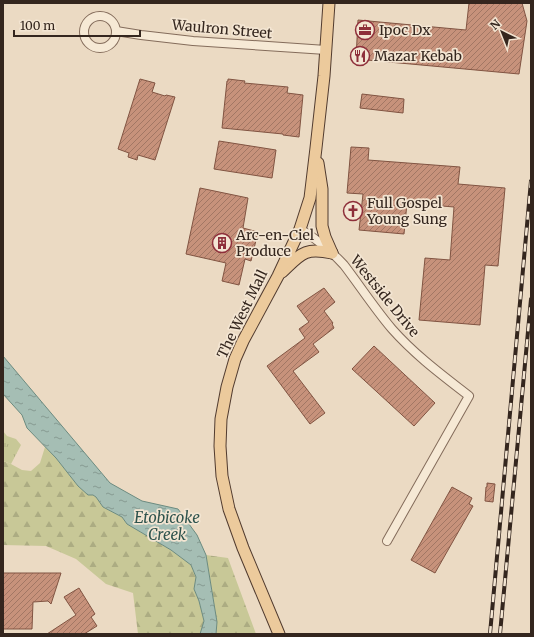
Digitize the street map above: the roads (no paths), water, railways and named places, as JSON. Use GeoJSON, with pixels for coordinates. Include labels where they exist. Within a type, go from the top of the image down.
{"type":"FeatureCollection","features":[{"type":"Feature","properties":{"kind":"main road","name":"The West Mall"},"geometry":{"type":"LineString","coordinates":[[279,634],[233,522],[226,498],[222,476],[220,446],[221,419],[227,387],[235,359],[252,322],[278,276],[300,229],[310,198],[330,3]]}},
{"type":"Feature","properties":{"kind":"main road"},"geometry":{"type":"LineString","coordinates":[[316,148],[322,189],[322,226],[332,253]]}},
{"type":"Feature","properties":{"kind":"main road"},"geometry":{"type":"LineString","coordinates":[[278,276],[300,256],[309,251],[332,253]]}},
{"type":"Feature","properties":{"kind":"street","name":"Waulron Street"},"geometry":{"type":"LineString","coordinates":[[116,31],[193,41],[326,50]]}},
{"type":"Feature","properties":{"kind":"street","name":"Westside Drive"},"geometry":{"type":"LineString","coordinates":[[300,229],[309,234],[344,265],[393,329],[428,364],[469,396],[387,541]]}},
{"type":"Feature","properties":{"kind":"water","name":"Etobicoke Creek"},"geometry":{"type":"Polygon","coordinates":[[[3,356],[110,483],[142,501],[178,509],[197,535],[206,555],[217,622],[216,634],[200,634],[204,621],[194,589],[196,577],[191,565],[171,550],[127,524],[122,517],[103,507],[96,497],[93,495],[88,495],[78,486],[56,458],[27,428],[22,415],[3,394],[3,356]]]}},
{"type":"Feature","properties":{"kind":"railway"},"geometry":{"type":"LineString","coordinates":[[490,634],[531,181]]}},
{"type":"Feature","properties":{"kind":"railway"},"geometry":{"type":"LineString","coordinates":[[500,634],[531,299]]}},
{"type":"Feature","properties":{"kind":"place","name":"Ipoc Dx"},"geometry":{"type":"Point","coordinates":[365,30]}},
{"type":"Feature","properties":{"kind":"place","name":"Mazar Kebab"},"geometry":{"type":"Point","coordinates":[360,56]}},
{"type":"Feature","properties":{"kind":"place","name":"Full Gospel Young Sung"},"geometry":{"type":"Point","coordinates":[353,211]}},
{"type":"Feature","properties":{"kind":"place","name":"Arc-en-Ciel Produce"},"geometry":{"type":"Point","coordinates":[222,243]}}]}
